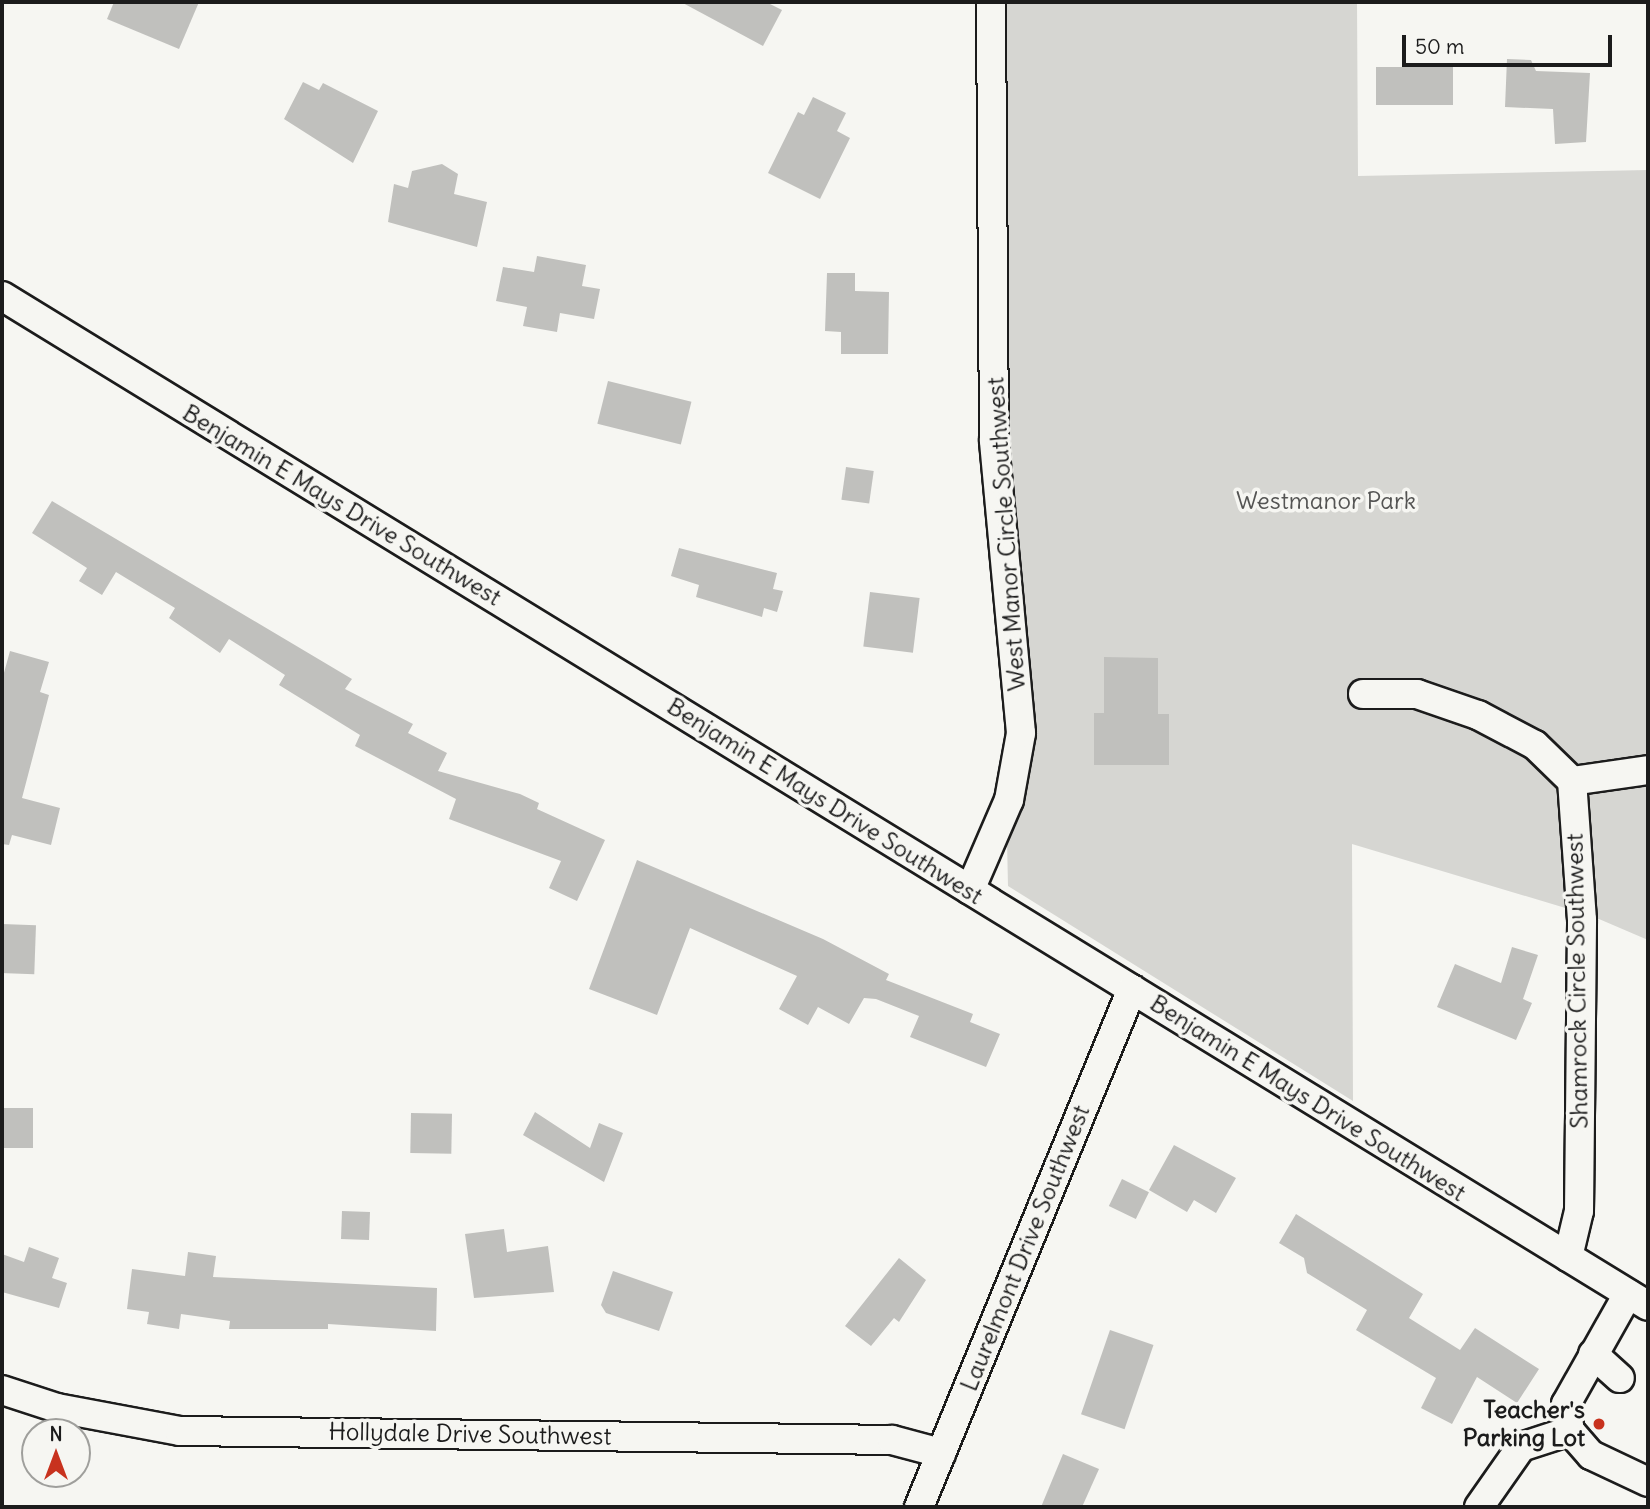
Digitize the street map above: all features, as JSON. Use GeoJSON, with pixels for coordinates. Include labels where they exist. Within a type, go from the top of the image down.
{"type":"FeatureCollection","features":[{"type":"Feature","properties":{"kind":"street","name":"West Manor Circle Southwest"},"geometry":{"type":"LineString","coordinates":[[970,890],[1010,800],[1021,733],[994,440],[991,2]]}},
{"type":"Feature","properties":{"kind":"street","name":"Benjamin E Mays Drive Southwest"},"geometry":{"type":"LineString","coordinates":[[2,296],[1638,1300]]}},
{"type":"Feature","properties":{"kind":"street"},"geometry":{"type":"LineString","coordinates":[[1363,694],[1417,694],[1478,715],[1535,745],[1572,781],[1648,770]]}},
{"type":"Feature","properties":{"kind":"street","name":"Shamrock Circle Southwest"},"geometry":{"type":"LineString","coordinates":[[1568,1257],[1579,1211],[1582,920],[1572,781]]}},
{"type":"Feature","properties":{"kind":"street","name":"Laurelmont Drive Southwest"},"geometry":{"type":"LineString","coordinates":[[919,1507],[1132,989]]}},
{"type":"Feature","properties":{"kind":"street"},"geometry":{"type":"LineString","coordinates":[[1638,1300],[1592,1354],[1566,1404],[1570,1431],[1591,1455],[1648,1482]]}},
{"type":"Feature","properties":{"kind":"street"},"geometry":{"type":"LineString","coordinates":[[1592,1354],[1619,1378]]}},
{"type":"Feature","properties":{"kind":"street","name":"Hollydale Drive Southwest"},"geometry":{"type":"LineString","coordinates":[[2,1390],[57,1408],[180,1431],[892,1440],[942,1453]]}},
{"type":"Feature","properties":{"kind":"street"},"geometry":{"type":"LineString","coordinates":[[1479,1507],[1521,1447],[1570,1431]]}},
{"type":"Feature","properties":{"kind":"green space","name":"Westmanor Park"},"geometry":{"type":"Polygon","coordinates":[[[989,2],[1357,2],[1358,176],[1648,170],[1648,940],[1592,916],[1352,844],[1353,1101],[1008,886],[989,2]]]}},
{"type":"Feature","properties":{"kind":"building"},"geometry":{"type":"Polygon","coordinates":[[[114,2],[199,2],[179,49],[107,19],[114,2]]]}},
{"type":"Feature","properties":{"kind":"building"},"geometry":{"type":"Polygon","coordinates":[[[681,2],[766,2],[782,10],[763,46],[681,2]]]}},
{"type":"Feature","properties":{"kind":"building"},"geometry":{"type":"Polygon","coordinates":[[[1507,59],[1531,60],[1536,71],[1590,73],[1586,142],[1555,144],[1553,109],[1505,107],[1507,59]]]}},
{"type":"Feature","properties":{"kind":"building"},"geometry":{"type":"Polygon","coordinates":[[[1376,67],[1453,67],[1453,105],[1376,105],[1376,67]]]}},
{"type":"Feature","properties":{"kind":"building"},"geometry":{"type":"Polygon","coordinates":[[[303,82],[319,90],[323,83],[378,111],[353,163],[284,119],[303,82]]]}},
{"type":"Feature","properties":{"kind":"building"},"geometry":{"type":"Polygon","coordinates":[[[813,97],[846,113],[837,131],[850,138],[820,199],[768,173],[798,112],[804,115],[813,97]]]}},
{"type":"Feature","properties":{"kind":"building"},"geometry":{"type":"Polygon","coordinates":[[[442,164],[458,174],[454,194],[487,202],[477,247],[388,222],[394,184],[408,188],[412,171],[442,164]]]}},
{"type":"Feature","properties":{"kind":"building"},"geometry":{"type":"Polygon","coordinates":[[[537,256],[586,265],[582,286],[600,289],[594,319],[560,313],[557,332],[523,326],[527,307],[496,301],[503,267],[534,272],[537,256]]]}},
{"type":"Feature","properties":{"kind":"building"},"geometry":{"type":"Polygon","coordinates":[[[827,273],[855,273],[855,291],[889,292],[888,354],[841,354],[841,332],[825,331],[827,273]]]}},
{"type":"Feature","properties":{"kind":"building"},"geometry":{"type":"Polygon","coordinates":[[[608,381],[691,402],[681,444],[597,424],[608,381]]]}},
{"type":"Feature","properties":{"kind":"building"},"geometry":{"type":"Polygon","coordinates":[[[846,467],[874,471],[869,504],[841,500],[846,467]]]}},
{"type":"Feature","properties":{"kind":"building"},"geometry":{"type":"Polygon","coordinates":[[[52,501],[352,679],[345,689],[413,724],[408,733],[447,753],[438,771],[520,794],[539,803],[537,809],[605,840],[577,901],[549,888],[561,861],[449,819],[456,799],[355,746],[360,735],[279,685],[285,675],[229,639],[220,653],[169,618],[175,608],[116,572],[102,595],[79,581],[87,568],[32,533],[52,501]]]}},
{"type":"Feature","properties":{"kind":"building"},"geometry":{"type":"Polygon","coordinates":[[[679,548],[777,573],[773,589],[783,591],[777,612],[764,608],[762,617],[696,597],[699,585],[671,576],[679,548]]]}},
{"type":"Feature","properties":{"kind":"building"},"geometry":{"type":"Polygon","coordinates":[[[870,592],[920,598],[913,653],[863,647],[870,592]]]}},
{"type":"Feature","properties":{"kind":"building"},"geometry":{"type":"Polygon","coordinates":[[[10,651],[49,662],[40,692],[49,695],[22,798],[60,808],[51,845],[12,835],[9,845],[2,844],[2,680],[10,651]]]}},
{"type":"Feature","properties":{"kind":"building"},"geometry":{"type":"Polygon","coordinates":[[[1104,657],[1158,658],[1158,714],[1169,714],[1169,765],[1094,765],[1094,713],[1104,713],[1104,657]]]}},
{"type":"Feature","properties":{"kind":"building"},"geometry":{"type":"Polygon","coordinates":[[[637,860],[823,939],[889,974],[886,980],[973,1014],[970,1022],[1000,1034],[986,1067],[910,1037],[919,1016],[876,999],[864,998],[849,1024],[818,1007],[808,1025],[779,1009],[797,976],[690,928],[657,1015],[589,989],[637,860]]]}},
{"type":"Feature","properties":{"kind":"building"},"geometry":{"type":"Polygon","coordinates":[[[2,924],[36,925],[34,974],[2,973],[2,924]]]}},
{"type":"Feature","properties":{"kind":"building"},"geometry":{"type":"Polygon","coordinates":[[[1512,947],[1538,955],[1523,999],[1532,1003],[1516,1040],[1437,1007],[1455,964],[1501,983],[1512,947]]]}},
{"type":"Feature","properties":{"kind":"building"},"geometry":{"type":"Polygon","coordinates":[[[2,1108],[33,1108],[33,1148],[2,1148],[2,1108]]]}},
{"type":"Feature","properties":{"kind":"building"},"geometry":{"type":"Polygon","coordinates":[[[535,1112],[590,1148],[599,1123],[623,1133],[604,1182],[523,1135],[535,1112]]]}},
{"type":"Feature","properties":{"kind":"building"},"geometry":{"type":"Polygon","coordinates":[[[411,1113],[452,1114],[451,1154],[410,1153],[411,1113]]]}},
{"type":"Feature","properties":{"kind":"building"},"geometry":{"type":"Polygon","coordinates":[[[1174,1145],[1236,1178],[1216,1213],[1194,1200],[1187,1212],[1149,1190],[1174,1145]]]}},
{"type":"Feature","properties":{"kind":"building"},"geometry":{"type":"Polygon","coordinates":[[[1122,1179],[1149,1192],[1136,1219],[1109,1206],[1122,1179]]]}},
{"type":"Feature","properties":{"kind":"building"},"geometry":{"type":"Polygon","coordinates":[[[342,1211],[370,1212],[369,1240],[341,1239],[342,1211]]]}},
{"type":"Feature","properties":{"kind":"building"},"geometry":{"type":"Polygon","coordinates":[[[1296,1214],[1423,1294],[1409,1318],[1460,1350],[1475,1328],[1539,1369],[1517,1403],[1477,1377],[1452,1424],[1421,1408],[1436,1378],[1356,1330],[1367,1310],[1307,1273],[1304,1258],[1279,1243],[1296,1214]]]}},
{"type":"Feature","properties":{"kind":"building"},"geometry":{"type":"Polygon","coordinates":[[[504,1229],[507,1252],[548,1246],[554,1292],[474,1298],[465,1234],[504,1229]]]}},
{"type":"Feature","properties":{"kind":"building"},"geometry":{"type":"Polygon","coordinates":[[[29,1247],[59,1258],[52,1278],[67,1283],[59,1308],[2,1292],[2,1254],[24,1262],[29,1247]]]}},
{"type":"Feature","properties":{"kind":"building"},"geometry":{"type":"Polygon","coordinates":[[[188,1252],[216,1256],[213,1277],[437,1288],[436,1331],[328,1324],[328,1329],[229,1329],[230,1321],[181,1314],[179,1329],[147,1324],[149,1312],[127,1309],[132,1269],[185,1276],[188,1252]]]}},
{"type":"Feature","properties":{"kind":"building"},"geometry":{"type":"Polygon","coordinates":[[[899,1258],[926,1280],[899,1322],[894,1318],[871,1346],[845,1326],[899,1258]]]}},
{"type":"Feature","properties":{"kind":"building"},"geometry":{"type":"Polygon","coordinates":[[[613,1271],[673,1292],[659,1331],[606,1313],[601,1305],[613,1271]]]}},
{"type":"Feature","properties":{"kind":"building"},"geometry":{"type":"Polygon","coordinates":[[[1110,1330],[1153,1345],[1125,1429],[1081,1414],[1110,1330]]]}},
{"type":"Feature","properties":{"kind":"building"},"geometry":{"type":"Polygon","coordinates":[[[1063,1454],[1099,1469],[1082,1507],[1041,1507],[1063,1454]]]}},
{"type":"Feature","properties":{"kind":"place","name":"Teacher's Parking Lot"},"geometry":{"type":"Point","coordinates":[1599,1424]}}]}
